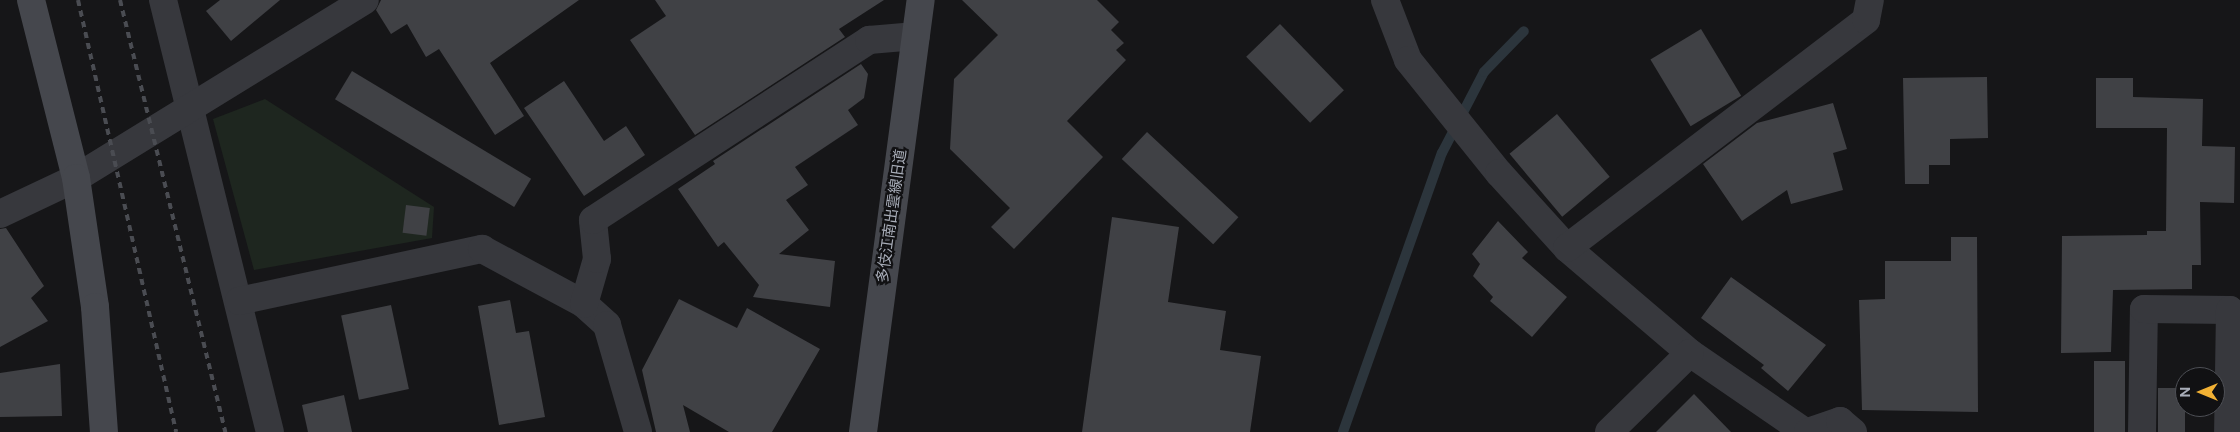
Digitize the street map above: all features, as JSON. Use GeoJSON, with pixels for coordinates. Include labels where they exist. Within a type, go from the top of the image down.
{"type":"FeatureCollection","features":[{"type":"Feature","properties":{"kind":"street"},"geometry":{"type":"LineString","coordinates":[[32,0],[76,178],[95,307],[104,432]]}},
{"type":"Feature","properties":{"kind":"street"},"geometry":{"type":"LineString","coordinates":[[163,0],[270,432]]}},
{"type":"Feature","properties":{"kind":"street"},"geometry":{"type":"LineString","coordinates":[[3,207],[76,178],[365,0]]}},
{"type":"Feature","properties":{"kind":"street","name":"多伎江南出雲線旧道"},"geometry":{"type":"LineString","coordinates":[[863,432],[921,0]]}},
{"type":"Feature","properties":{"kind":"street"},"geometry":{"type":"LineString","coordinates":[[1385,0],[1408,60],[1500,173],[1567,248],[1690,353],[1807,432],[1840,421],[1853,432]]}},
{"type":"Feature","properties":{"kind":"street"},"geometry":{"type":"LineString","coordinates":[[1567,248],[1866,20],[1870,0]]}},
{"type":"Feature","properties":{"kind":"street"},"geometry":{"type":"LineString","coordinates":[[584,304],[597,259],[593,220],[869,40],[916,36]]}},
{"type":"Feature","properties":{"kind":"street"},"geometry":{"type":"LineString","coordinates":[[239,301],[482,249],[584,304],[607,325],[638,432]]}},
{"type":"Feature","properties":{"kind":"street"},"geometry":{"type":"LineString","coordinates":[[2142,432],[2144,309],[2230,310],[2228,432]]}},
{"type":"Feature","properties":{"kind":"street"},"geometry":{"type":"LineString","coordinates":[[1608,432],[1690,353]]}},
{"type":"Feature","properties":{"kind":"shaded area"},"geometry":{"type":"Polygon","coordinates":[[[265,99],[434,207],[432,238],[254,270],[213,119],[265,99]]]}},
{"type":"Feature","properties":{"kind":"building"},"geometry":{"type":"Polygon","coordinates":[[[220,0],[280,0],[231,41],[206,11],[220,0]]]}},
{"type":"Feature","properties":{"kind":"building"},"geometry":{"type":"Polygon","coordinates":[[[381,0],[579,0],[490,63],[524,116],[495,135],[439,49],[426,57],[407,24],[391,34],[376,10],[381,0]]]}},
{"type":"Feature","properties":{"kind":"building"},"geometry":{"type":"Polygon","coordinates":[[[655,0],[884,0],[839,29],[845,37],[695,135],[630,40],[666,16],[655,0]]]}},
{"type":"Feature","properties":{"kind":"building"},"geometry":{"type":"Polygon","coordinates":[[[962,0],[1097,0],[1119,22],[1111,30],[1124,43],[1116,50],[1126,60],[1067,121],[1103,157],[1014,249],[991,227],[1010,208],[950,149],[954,79],[998,35],[962,0]]]}},
{"type":"Feature","properties":{"kind":"building"},"geometry":{"type":"Polygon","coordinates":[[[1280,24],[1344,90],[1310,123],[1246,57],[1280,24]]]}},
{"type":"Feature","properties":{"kind":"building"},"geometry":{"type":"Polygon","coordinates":[[[1701,29],[1741,96],[1691,126],[1650,59],[1701,29]]]}},
{"type":"Feature","properties":{"kind":"building"},"geometry":{"type":"Polygon","coordinates":[[[861,64],[868,74],[864,98],[848,110],[858,125],[795,167],[808,185],[786,200],[809,230],[779,254],[835,261],[830,307],[753,297],[759,285],[724,242],[718,247],[678,189],[715,164],[713,161],[861,64]]]}},
{"type":"Feature","properties":{"kind":"building"},"geometry":{"type":"Polygon","coordinates":[[[352,71],[531,179],[514,207],[335,99],[352,71]]]}},
{"type":"Feature","properties":{"kind":"building"},"geometry":{"type":"Polygon","coordinates":[[[1987,77],[1988,138],[1950,139],[1950,165],[1929,165],[1929,184],[1905,184],[1903,78],[1987,77]]]}},
{"type":"Feature","properties":{"kind":"building"},"geometry":{"type":"Polygon","coordinates":[[[2096,78],[2133,78],[2133,97],[2203,99],[2202,146],[2235,147],[2234,203],[2200,202],[2201,265],[2192,265],[2192,289],[2113,290],[2111,352],[2061,353],[2062,236],[2147,235],[2147,231],[2166,231],[2167,128],[2096,128],[2096,78]]]}},
{"type":"Feature","properties":{"kind":"building"},"geometry":{"type":"Polygon","coordinates":[[[564,81],[604,141],[626,126],[645,155],[584,196],[524,108],[564,81]]]}},
{"type":"Feature","properties":{"kind":"building"},"geometry":{"type":"Polygon","coordinates":[[[1833,103],[1847,149],[1833,153],[1843,190],[1791,204],[1787,190],[1742,221],[1703,164],[1757,123],[1833,103]]]}},
{"type":"Feature","properties":{"kind":"building"},"geometry":{"type":"Polygon","coordinates":[[[1557,114],[1610,177],[1562,217],[1510,154],[1557,114]]]}},
{"type":"Feature","properties":{"kind":"building"},"geometry":{"type":"Polygon","coordinates":[[[1147,132],[1238,217],[1213,244],[1122,159],[1147,132]]]}},
{"type":"Feature","properties":{"kind":"building"},"geometry":{"type":"Polygon","coordinates":[[[406,205],[430,208],[426,236],[403,233],[406,205]]]}},
{"type":"Feature","properties":{"kind":"building"},"geometry":{"type":"Polygon","coordinates":[[[1112,217],[1179,227],[1168,302],[1226,311],[1220,350],[1261,356],[1250,432],[1082,432],[1112,217]]]}},
{"type":"Feature","properties":{"kind":"building"},"geometry":{"type":"Polygon","coordinates":[[[1498,221],[1528,252],[1522,258],[1567,297],[1532,337],[1490,301],[1493,297],[1473,276],[1480,264],[1472,254],[1498,221]]]}},
{"type":"Feature","properties":{"kind":"building"},"geometry":{"type":"Polygon","coordinates":[[[6,228],[44,286],[31,298],[48,321],[0,347],[0,229],[6,228]]]}},
{"type":"Feature","properties":{"kind":"building"},"geometry":{"type":"Polygon","coordinates":[[[1951,237],[1977,237],[1978,412],[1862,410],[1859,300],[1885,299],[1885,261],[1951,261],[1951,237]]]}},
{"type":"Feature","properties":{"kind":"building"},"geometry":{"type":"Polygon","coordinates":[[[1731,277],[1826,345],[1788,391],[1761,368],[1764,365],[1701,318],[1731,277]]]}},
{"type":"Feature","properties":{"kind":"building"},"geometry":{"type":"Polygon","coordinates":[[[679,299],[737,328],[747,308],[820,349],[772,432],[729,432],[683,405],[690,432],[656,432],[642,370],[679,299]]]}},
{"type":"Feature","properties":{"kind":"building"},"geometry":{"type":"Polygon","coordinates":[[[510,300],[516,333],[529,331],[545,417],[499,425],[478,306],[510,300]]]}},
{"type":"Feature","properties":{"kind":"building"},"geometry":{"type":"Polygon","coordinates":[[[391,305],[409,389],[359,400],[341,316],[391,305]]]}},
{"type":"Feature","properties":{"kind":"building"},"geometry":{"type":"Polygon","coordinates":[[[2094,361],[2125,361],[2125,432],[2094,432],[2094,361]]]}},
{"type":"Feature","properties":{"kind":"building"},"geometry":{"type":"Polygon","coordinates":[[[60,364],[62,416],[0,417],[0,373],[60,364]]]}},
{"type":"Feature","properties":{"kind":"building"},"geometry":{"type":"Polygon","coordinates":[[[2158,388],[2175,388],[2175,417],[2185,417],[2185,432],[2158,432],[2158,388]]]}},
{"type":"Feature","properties":{"kind":"building"},"geometry":{"type":"Polygon","coordinates":[[[1694,394],[1731,432],[1656,432],[1694,394]]]}},
{"type":"Feature","properties":{"kind":"building"},"geometry":{"type":"Polygon","coordinates":[[[344,395],[352,432],[308,432],[302,405],[344,395]]]}},
{"type":"Feature","properties":{"kind":"waterway"},"geometry":{"type":"LineString","coordinates":[[1343,432],[1442,153],[1484,72],[1524,31]]}},
{"type":"Feature","properties":{"kind":"railway"},"geometry":{"type":"LineString","coordinates":[[78,0],[176,432]]}},
{"type":"Feature","properties":{"kind":"railway"},"geometry":{"type":"LineString","coordinates":[[120,0],[225,432]]}}]}
